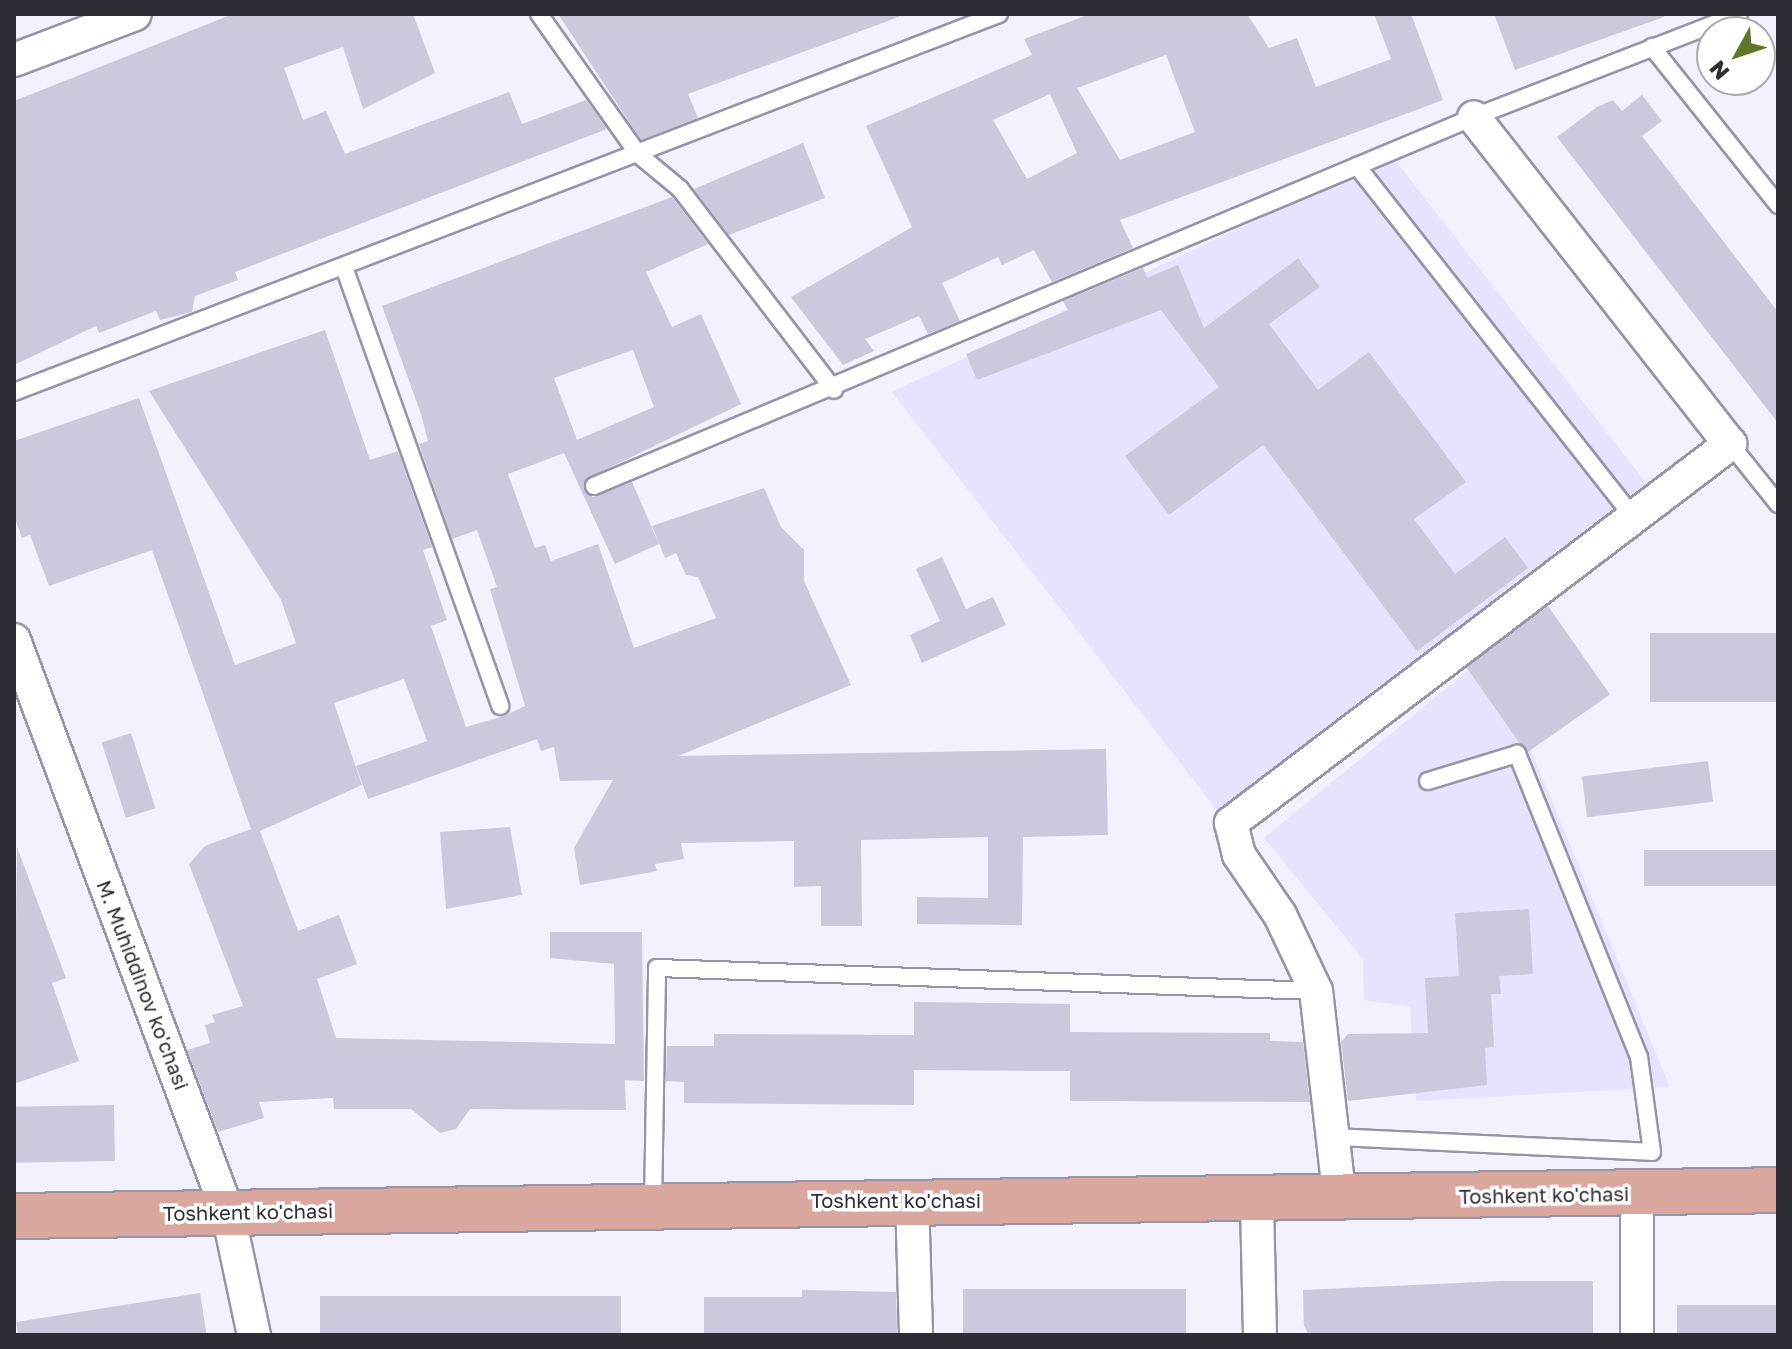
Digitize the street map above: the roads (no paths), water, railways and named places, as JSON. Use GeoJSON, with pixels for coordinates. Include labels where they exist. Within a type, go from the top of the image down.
{"type":"FeatureCollection","features":[{"type":"Feature","properties":{"kind":"main road","name":"Toshkent ko'chasi"},"geometry":{"type":"LineString","coordinates":[[14,1216],[912,1198],[1257,1203],[1778,1190]]}},
{"type":"Feature","properties":{"kind":"street"},"geometry":{"type":"LineString","coordinates":[[14,60],[135,14]]}},
{"type":"Feature","properties":{"kind":"street"},"geometry":{"type":"LineString","coordinates":[[1340,1201],[1316,991],[1280,915],[1239,855],[1231,823],[1238,812],[1635,519],[1730,444],[1474,117]]}},
{"type":"Feature","properties":{"kind":"street","name":"M. Muhiddinov ko'chasi"},"geometry":{"type":"LineString","coordinates":[[14,640],[228,1213],[254,1335]]}},
{"type":"Feature","properties":{"kind":"street"},"geometry":{"type":"LineString","coordinates":[[1637,1193],[1637,1335]]}},
{"type":"Feature","properties":{"kind":"street"},"geometry":{"type":"LineString","coordinates":[[912,1198],[916,1335]]}},
{"type":"Feature","properties":{"kind":"street"},"geometry":{"type":"LineString","coordinates":[[1257,1203],[1260,1335]]}},
{"type":"Feature","properties":{"kind":"lane"},"geometry":{"type":"LineString","coordinates":[[539,14],[638,154],[680,189],[834,390]]}},
{"type":"Feature","properties":{"kind":"lane"},"geometry":{"type":"LineString","coordinates":[[14,392],[999,14]]}},
{"type":"Feature","properties":{"kind":"lane"},"geometry":{"type":"LineString","coordinates":[[594,486],[834,390],[1474,117],[1739,14]]}},
{"type":"Feature","properties":{"kind":"lane"},"geometry":{"type":"LineString","coordinates":[[1652,47],[1778,205]]}},
{"type":"Feature","properties":{"kind":"lane"},"geometry":{"type":"LineString","coordinates":[[1357,166],[1635,519]]}},
{"type":"Feature","properties":{"kind":"lane"},"geometry":{"type":"LineString","coordinates":[[344,267],[500,706]]}},
{"type":"Feature","properties":{"kind":"lane"},"geometry":{"type":"LineString","coordinates":[[1730,444],[1778,504]]}},
{"type":"Feature","properties":{"kind":"lane"},"geometry":{"type":"LineString","coordinates":[[1335,1137],[1652,1152],[1639,1057],[1517,754],[1428,781]]}},
{"type":"Feature","properties":{"kind":"lane"},"geometry":{"type":"LineString","coordinates":[[653,1204],[657,968],[1316,991]]}}]}
